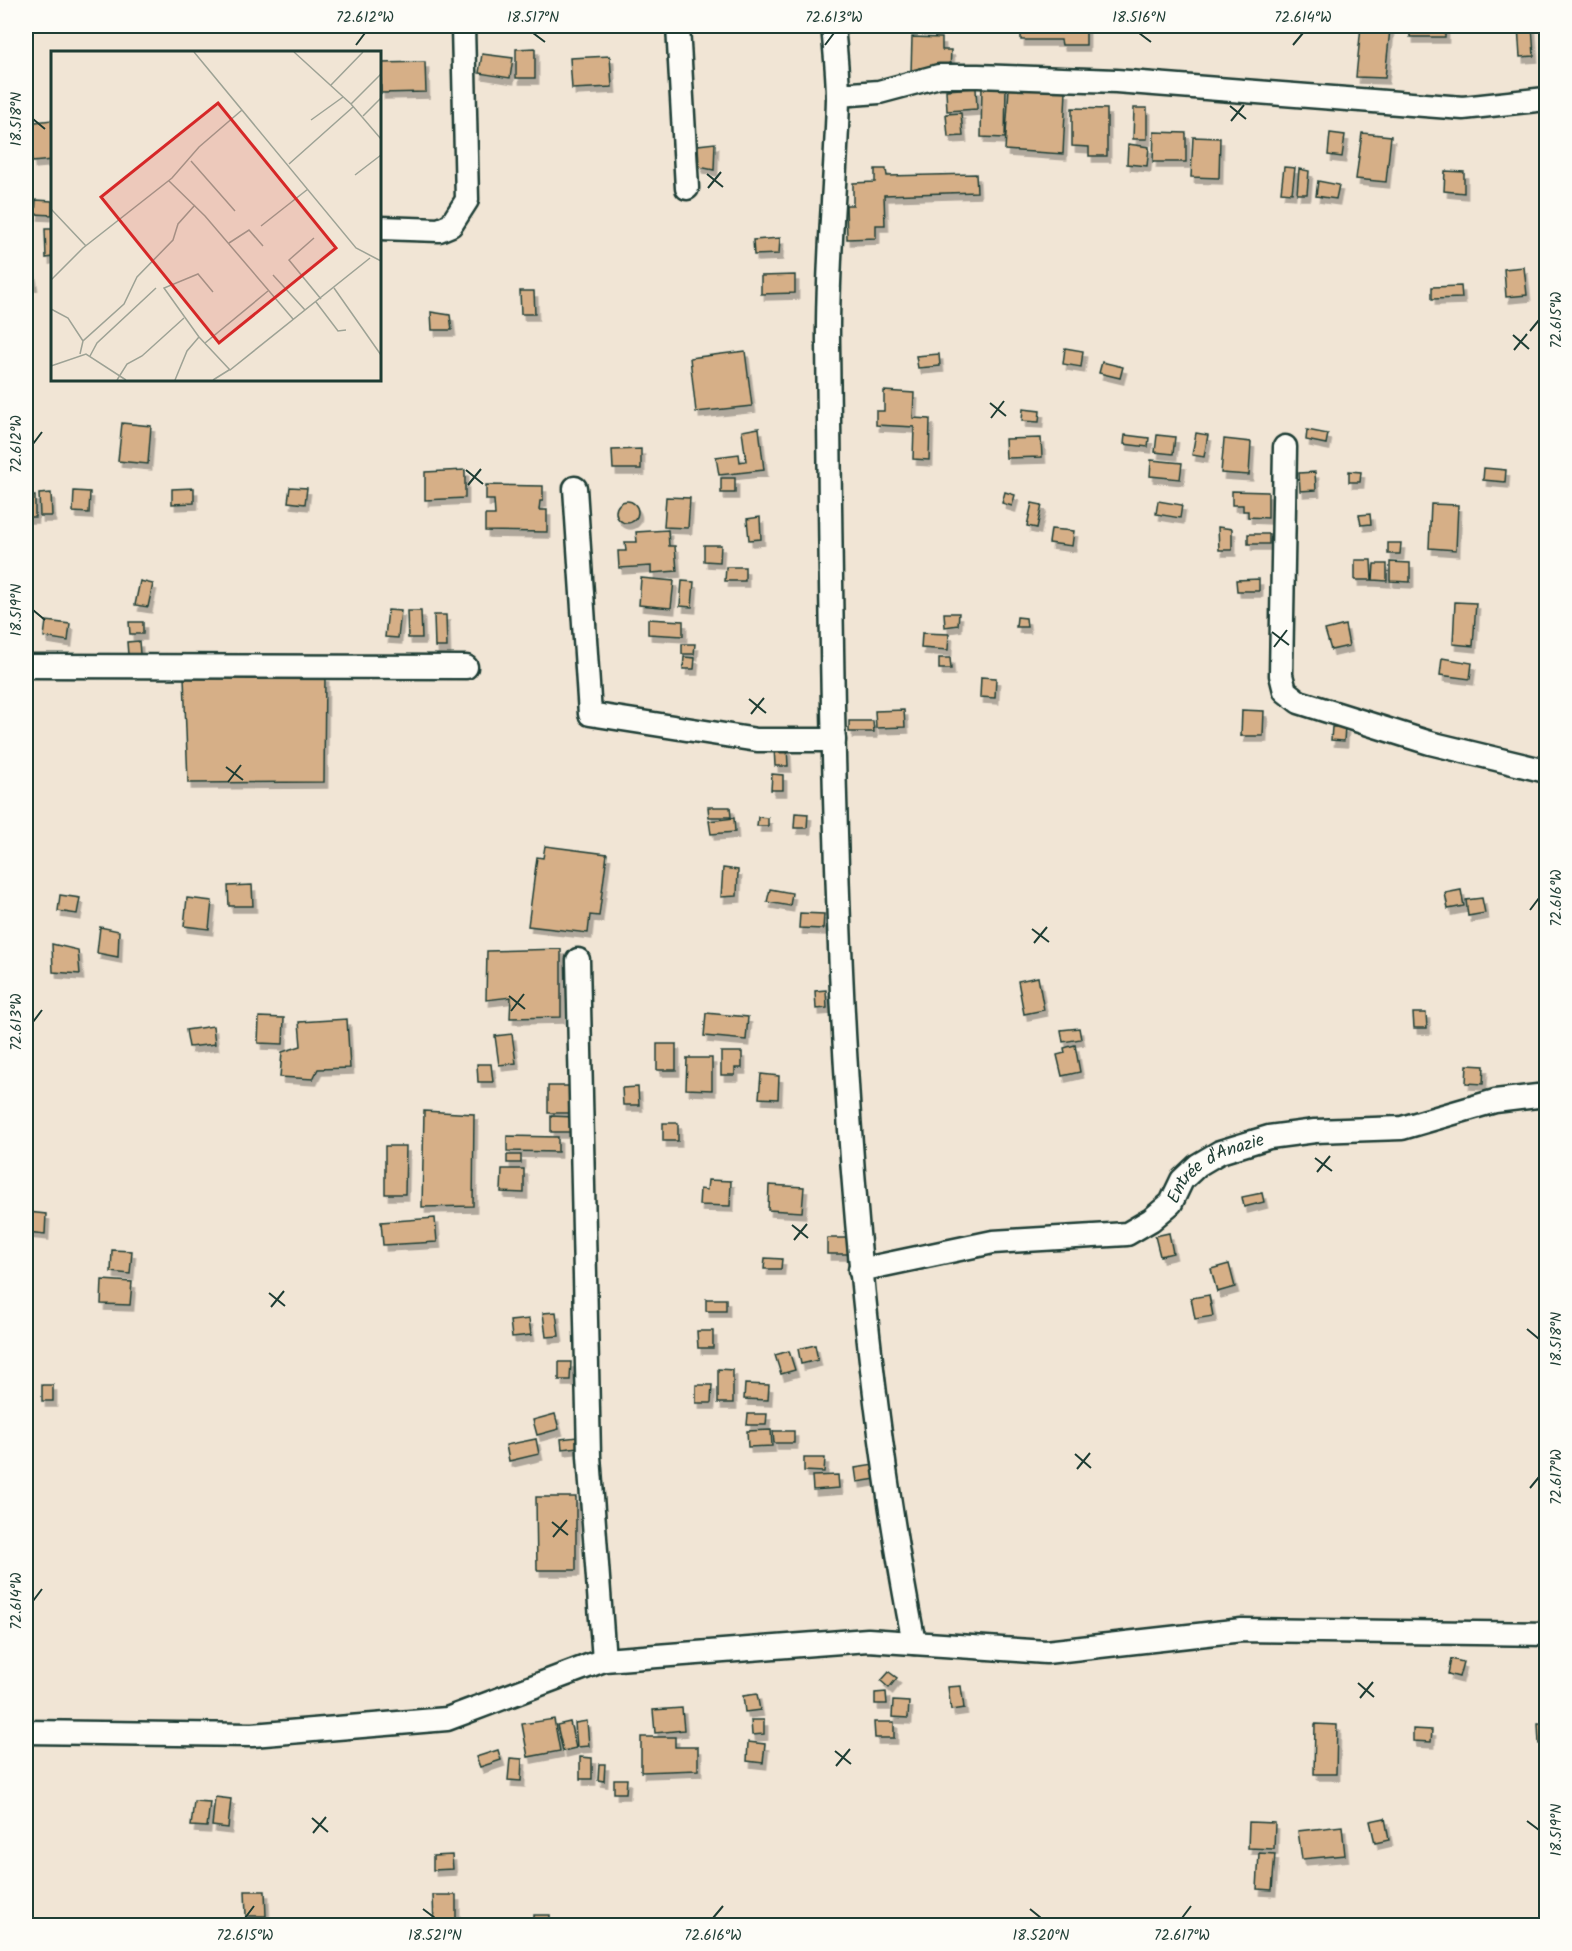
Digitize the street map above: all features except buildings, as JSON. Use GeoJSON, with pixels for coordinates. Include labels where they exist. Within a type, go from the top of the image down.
{"type":"FeatureCollection","features":[{"type":"Feature","properties":{"kind":"street"},"geometry":{"type":"LineString","coordinates":[[381,228],[439,230],[451,225],[467,200],[463,26]]}},
{"type":"Feature","properties":{"kind":"street"},"geometry":{"type":"LineString","coordinates":[[678,26],[687,188]]}},
{"type":"Feature","properties":{"kind":"street"},"geometry":{"type":"LineString","coordinates":[[833,26],[838,95],[827,318],[834,740],[847,1115],[860,1270],[895,1547],[914,1643]]}},
{"type":"Feature","properties":{"kind":"street"},"geometry":{"type":"LineString","coordinates":[[838,95],[879,92],[939,76],[978,76],[1116,81],[1463,108],[1546,99]]}},
{"type":"Feature","properties":{"kind":"street"},"geometry":{"type":"LineString","coordinates":[[1285,447],[1281,675],[1285,691],[1299,702],[1430,743],[1546,771]]}},
{"type":"Feature","properties":{"kind":"street"},"geometry":{"type":"LineString","coordinates":[[575,488],[590,714],[757,740],[834,740]]}},
{"type":"Feature","properties":{"kind":"street"},"geometry":{"type":"LineString","coordinates":[[26,666],[466,667]]}},
{"type":"Feature","properties":{"kind":"street"},"geometry":{"type":"LineString","coordinates":[[578,960],[589,1456],[604,1660]]}},
{"type":"Feature","properties":{"kind":"street","name":"Entrée d'Anazie"},"geometry":{"type":"LineString","coordinates":[[860,1270],[993,1242],[1127,1234],[1151,1220],[1171,1203],[1182,1180],[1198,1165],[1220,1152],[1269,1137],[1315,1131],[1402,1128],[1495,1101],[1546,1095]]}},
{"type":"Feature","properties":{"kind":"street"},"geometry":{"type":"LineString","coordinates":[[26,1732],[252,1735],[447,1719],[604,1660],[868,1640],[1046,1652],[1242,1630],[1546,1634]]}}]}
